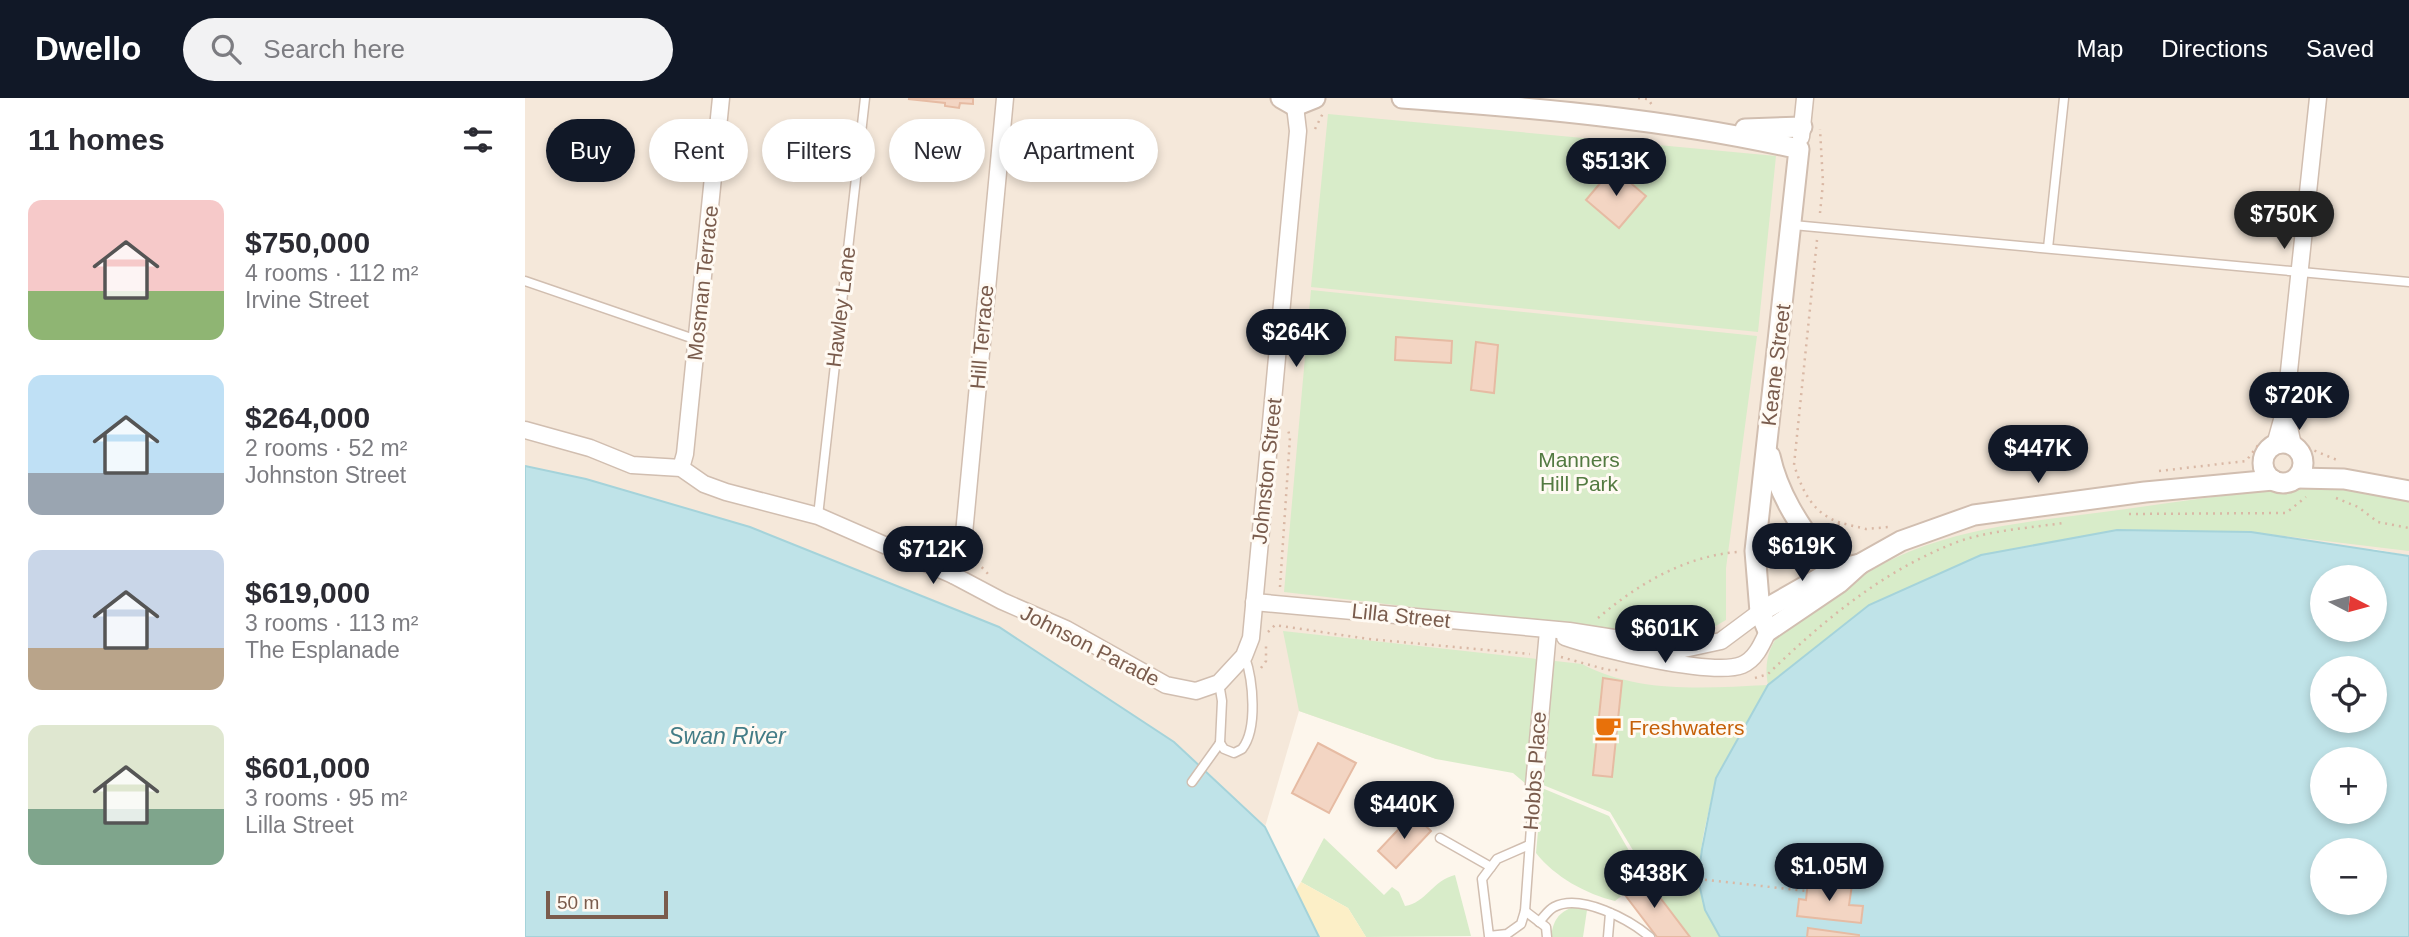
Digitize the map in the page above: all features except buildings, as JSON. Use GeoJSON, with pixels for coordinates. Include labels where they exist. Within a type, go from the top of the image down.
{"type":"FeatureCollection","features":[{"type":"Feature","properties":{"kind":"street","name":"Mosman Terrace"},"geometry":{"type":"LineString","coordinates":[[681,468],[685,454],[721,98]]}},
{"type":"Feature","properties":{"kind":"street","name":"Hill Terrace"},"geometry":{"type":"LineString","coordinates":[[953,575],[962,555],[1005,98]]}},
{"type":"Feature","properties":{"kind":"street"},"geometry":{"type":"LineString","coordinates":[[1402,98],[1586,105],[1800,149]]}},
{"type":"Feature","properties":{"kind":"street","name":"Keane Street"},"geometry":{"type":"LineString","coordinates":[[1768,631],[1760,612],[1755,551],[1800,149],[1810,124],[1805,98]]}},
{"type":"Feature","properties":{"kind":"street"},"geometry":{"type":"LineString","coordinates":[[2284,445],[2285,409],[2318,98]]}},
{"type":"Feature","properties":{"kind":"street","name":"Johnston Street"},"geometry":{"type":"LineString","coordinates":[[1254,602],[1298,131],[1306,100]]}},
{"type":"Feature","properties":{"kind":"street"},"geometry":{"type":"LineString","coordinates":[[1716,130],[1810,124]]}},
{"type":"Feature","properties":{"kind":"street","name":"Johnson Parade"},"geometry":{"type":"LineString","coordinates":[[525,430],[590,448],[632,464],[681,468],[704,484],[726,492],[818,516],[953,575],[1002,601],[1066,629],[1166,685],[1196,691],[1219,683]]}},
{"type":"Feature","properties":{"kind":"street"},"geometry":{"type":"LineString","coordinates":[[1767,444],[1779,490],[1793,517],[1835,577]]}},
{"type":"Feature","properties":{"kind":"street"},"geometry":{"type":"LineString","coordinates":[[2268,472],[2267,452],[2284,445],[2302,454],[2300,472]]}},
{"type":"Feature","properties":{"kind":"street"},"geometry":{"type":"LineString","coordinates":[[1760,612],[1835,577],[1901,541],[1974,515],[2145,492],[2238,485],[2268,472]]}},
{"type":"Feature","properties":{"kind":"street"},"geometry":{"type":"LineString","coordinates":[[2268,472],[2285,482],[2300,472],[2409,491]]}},
{"type":"Feature","properties":{"kind":"street"},"geometry":{"type":"LineString","coordinates":[[1768,631],[1835,577]]}},
{"type":"Feature","properties":{"kind":"street"},"geometry":{"type":"LineString","coordinates":[[1219,683],[1244,656],[1251,638],[1254,602]]}},
{"type":"Feature","properties":{"kind":"street","name":"Lilla Street"},"geometry":{"type":"LineString","coordinates":[[1254,602],[1583,633],[1684,649],[1721,641],[1760,612]]}},
{"type":"Feature","properties":{"kind":"street","name":"Lilla Street"},"geometry":{"type":"LineString","coordinates":[[1548,631],[1590,646],[1685,664],[1727,667],[1743,665],[1752,659],[1768,631]]}},
{"type":"Feature","properties":{"kind":"street","name":"Hobbs Place"},"geometry":{"type":"LineString","coordinates":[[1534,786],[1548,631]]}},
{"type":"Feature","properties":{"kind":"lane","name":"Hawley Lane"},"geometry":{"type":"LineString","coordinates":[[818,516],[865,98]]}},
{"type":"Feature","properties":{"kind":"lane"},"geometry":{"type":"LineString","coordinates":[[2048,248],[2064,98]]}},
{"type":"Feature","properties":{"kind":"lane"},"geometry":{"type":"LineString","coordinates":[[1793,225],[2409,282]]}},
{"type":"Feature","properties":{"kind":"lane"},"geometry":{"type":"LineString","coordinates":[[525,281],[697,340]]}},
{"type":"Feature","properties":{"kind":"lane"},"geometry":{"type":"LineString","coordinates":[[1220,743],[1224,749],[1234,753],[1246,744],[1252,677],[1244,656]]}},
{"type":"Feature","properties":{"kind":"lane"},"geometry":{"type":"LineString","coordinates":[[1192,782],[1220,743],[1222,701],[1219,683]]}},
{"type":"Feature","properties":{"kind":"lane","name":"Hobbs Place"},"geometry":{"type":"LineString","coordinates":[[1525,911],[1534,786]]}},
{"type":"Feature","properties":{"kind":"lane"},"geometry":{"type":"LineString","coordinates":[[1440,838],[1491,867]]}},
{"type":"Feature","properties":{"kind":"lane"},"geometry":{"type":"LineString","coordinates":[[1529,845],[1497,859],[1482,879],[1489,936],[1507,933],[1521,924],[1525,911],[1546,928],[1547,937]]}},
{"type":"Feature","properties":{"kind":"lane"},"geometry":{"type":"LineString","coordinates":[[1539,922],[1552,908],[1567,903],[1628,919],[1650,937]]}},
{"type":"Feature","properties":{"kind":"lane"},"geometry":{"type":"LineString","coordinates":[[1608,937],[1610,913]]}},
{"type":"Feature","properties":{"kind":"path"},"geometry":{"type":"LineString","coordinates":[[1638,98],[1648,99],[1656,111]]}},
{"type":"Feature","properties":{"kind":"path"},"geometry":{"type":"LineString","coordinates":[[1810,124],[1823,183],[1820,213]]}},
{"type":"Feature","properties":{"kind":"path"},"geometry":{"type":"LineString","coordinates":[[1817,235],[1794,465],[1812,506],[1841,523]]}},
{"type":"Feature","properties":{"kind":"path"},"geometry":{"type":"LineString","coordinates":[[2328,494],[2358,507],[2378,522],[2409,528]]}},
{"type":"Feature","properties":{"kind":"path"},"geometry":{"type":"LineString","coordinates":[[2128,514],[2285,513],[2306,497],[2317,496]]}},
{"type":"Feature","properties":{"kind":"path"},"geometry":{"type":"LineString","coordinates":[[1748,680],[1768,674],[1846,604],[1908,566],[1954,543],[2064,522]]}},
{"type":"Feature","properties":{"kind":"path"},"geometry":{"type":"LineString","coordinates":[[1252,677],[1266,661],[1266,638],[1275,625],[1369,639],[1583,661],[1608,670],[1631,667]]}},
{"type":"Feature","properties":{"kind":"path"},"geometry":{"type":"LineString","coordinates":[[1698,879],[1807,891]]}},
{"type":"Feature","properties":{"kind":"shaded area"},"geometry":{"type":"Polygon","coordinates":[[[525,98],[2409,98],[2409,556],[2374,549],[1768,685],[1716,778],[1436,759],[1299,711],[1265,827],[1174,742],[586,479],[525,466],[525,98]]]}},
{"type":"Feature","properties":{"kind":"green space"},"geometry":{"type":"Polygon","coordinates":[[[1328,114],[1776,156],[1758,332],[1311,287],[1328,114]]]}},
{"type":"Feature","properties":{"kind":"green space","name":"Manners Hill Park"},"geometry":{"type":"Polygon","coordinates":[[[1311,290],[1757,336],[1726,568],[1726,620],[1683,645],[1556,624],[1284,592],[1311,290]]]}},
{"type":"Feature","properties":{"kind":"green space"},"geometry":{"type":"Polygon","coordinates":[[[2320,485],[2409,498],[2409,551],[2251,532],[2117,530],[1716,778],[1703,840],[1700,877],[1703,895],[1720,937],[1685,937],[1610,812],[1543,785],[1526,784],[1513,773],[1436,759],[1299,711],[1283,631],[1582,664],[1604,674],[1650,685],[1697,688],[1768,685],[1769,655],[1781,632],[1791,622],[1858,578],[1911,551],[1961,535],[2014,524],[2320,485]]]}},
{"type":"Feature","properties":{"kind":"green space"},"geometry":{"type":"Polygon","coordinates":[[[1542,788],[1609,816],[1643,875],[1622,890],[1624,894],[1615,901],[1572,883],[1552,870],[1536,853],[1542,788]]]}},
{"type":"Feature","properties":{"kind":"green space"},"geometry":{"type":"Polygon","coordinates":[[[1324,838],[1384,895],[1392,887],[1399,892],[1405,906],[1419,901],[1441,882],[1455,875],[1471,936],[1366,937],[1348,908],[1301,882],[1324,838]]]}},
{"type":"Feature","properties":{"kind":"green space"},"geometry":{"type":"Polygon","coordinates":[[[1574,907],[1587,910],[1583,937],[1551,937],[1557,918],[1574,907]]]}},
{"type":"Feature","properties":{"kind":"sand"},"geometry":{"type":"Polygon","coordinates":[[[1301,882],[1348,908],[1366,937],[1319,937],[1296,890],[1301,882]]]}},
{"type":"Feature","properties":{"kind":"water","name":"Swan River"},"geometry":{"type":"Polygon","coordinates":[[[525,466],[586,479],[750,527],[999,627],[1174,742],[1265,827],[1319,937],[525,937],[525,466]]]}},
{"type":"Feature","properties":{"kind":"water"},"geometry":{"type":"Polygon","coordinates":[[[2117,530],[2251,532],[2409,556],[2409,937],[1720,937],[1705,910],[1698,879],[1716,778],[1768,685],[1869,605],[1981,555],[2117,530]]]}},
{"type":"Feature","properties":{"kind":"place","name":"Freshwaters"},"geometry":{"type":"Point","coordinates":[1608,728]}}]}
